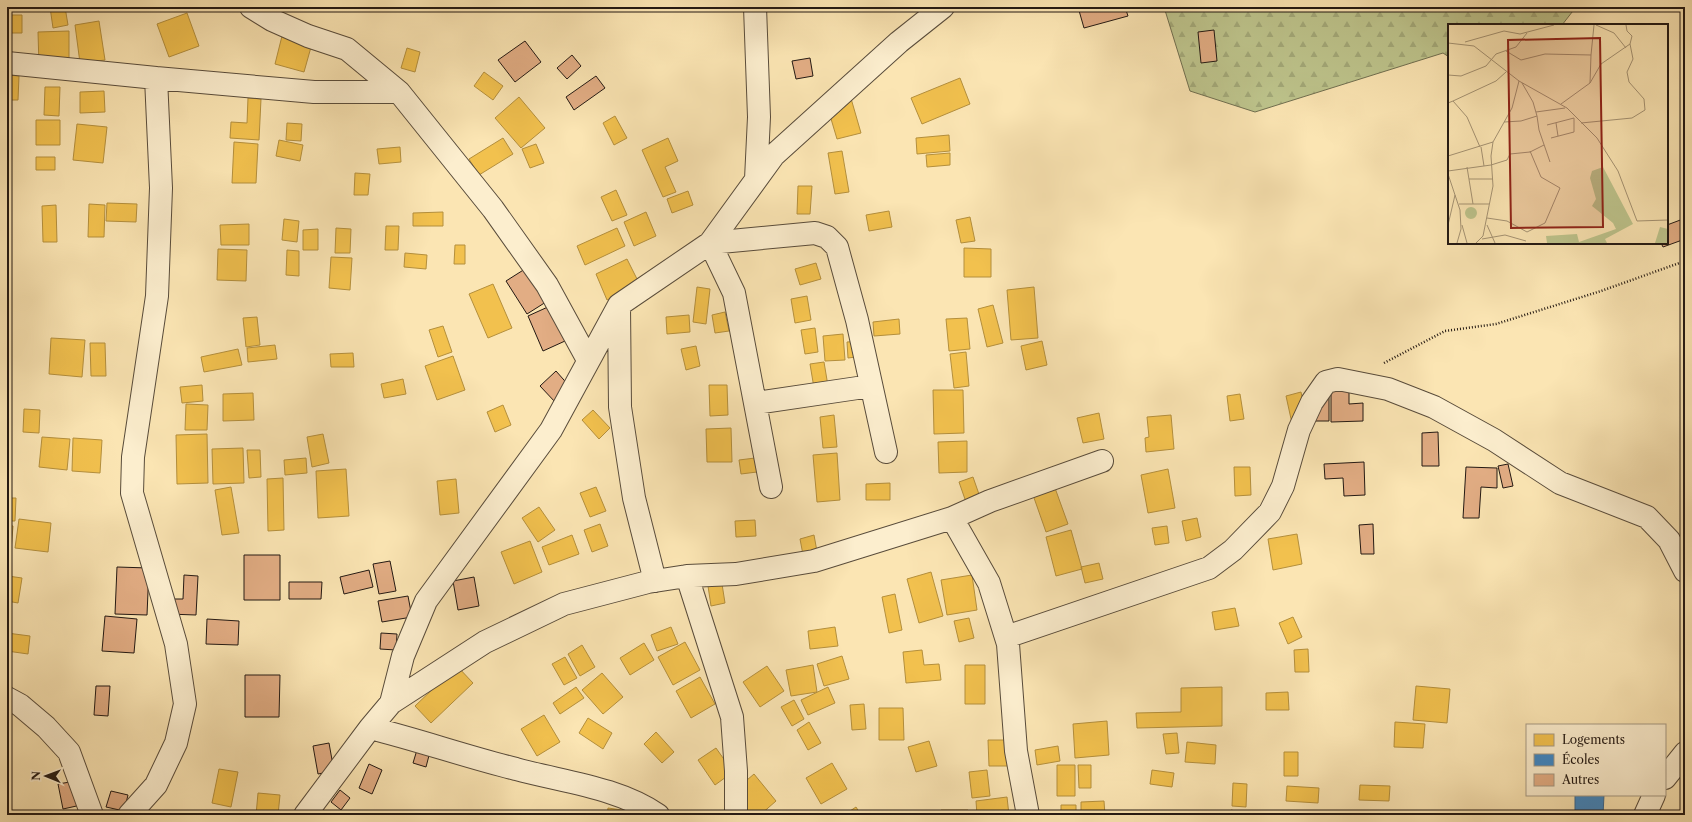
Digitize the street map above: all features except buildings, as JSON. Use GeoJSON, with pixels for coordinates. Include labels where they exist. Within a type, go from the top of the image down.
{"type":"FeatureCollection","features":[{"type":"Feature","properties":{"kind":"street"},"geometry":{"type":"LineString","coordinates":[[251,7],[286,27],[347,49],[399,92],[493,208],[538,272],[588,360]]}},
{"type":"Feature","properties":{"kind":"street"},"geometry":{"type":"LineString","coordinates":[[755,7],[759,117],[756,179]]}},
{"type":"Feature","properties":{"kind":"street"},"geometry":{"type":"LineString","coordinates":[[391,702],[403,656],[426,602],[551,430],[588,360],[619,306],[710,243],[774,155],[898,42],[943,7]]}},
{"type":"Feature","properties":{"kind":"street"},"geometry":{"type":"LineString","coordinates":[[7,63],[314,92],[399,92]]}},
{"type":"Feature","properties":{"kind":"street"},"geometry":{"type":"LineString","coordinates":[[129,815],[156,786],[176,743],[185,704],[176,644],[132,493],[133,457],[157,296],[161,188],[156,78]]}},
{"type":"Feature","properties":{"kind":"street"},"geometry":{"type":"LineString","coordinates":[[710,243],[815,233],[827,237],[837,247],[857,320],[886,452]]}},
{"type":"Feature","properties":{"kind":"street"},"geometry":{"type":"LineString","coordinates":[[710,243],[734,293],[771,487]]}},
{"type":"Feature","properties":{"kind":"street"},"geometry":{"type":"LineString","coordinates":[[619,306],[620,407],[634,498],[655,581]]}},
{"type":"Feature","properties":{"kind":"street"},"geometry":{"type":"LineString","coordinates":[[1006,637],[1209,568],[1233,550],[1270,512],[1283,486],[1299,430],[1312,402],[1326,382],[1338,378],[1388,389],[1434,407],[1494,440],[1560,483],[1647,517],[1669,540],[1685,571]]}},
{"type":"Feature","properties":{"kind":"street"},"geometry":{"type":"LineString","coordinates":[[756,403],[871,386]]}},
{"type":"Feature","properties":{"kind":"street"},"geometry":{"type":"LineString","coordinates":[[305,815],[391,702],[484,642],[564,604],[655,581],[687,576],[736,574],[814,561],[952,518],[990,501],[1102,461]]}},
{"type":"Feature","properties":{"kind":"street"},"geometry":{"type":"LineString","coordinates":[[952,518],[988,583],[1008,644],[1016,751],[1028,815]]}},
{"type":"Feature","properties":{"kind":"street"},"geometry":{"type":"LineString","coordinates":[[687,576],[732,717],[736,771],[736,815]]}},
{"type":"Feature","properties":{"kind":"street"},"geometry":{"type":"LineString","coordinates":[[7,698],[20,705],[46,726],[70,752],[92,815]]}},
{"type":"Feature","properties":{"kind":"street"},"geometry":{"type":"LineString","coordinates":[[370,728],[426,742],[515,769],[617,794],[658,815]]}},
{"type":"Feature","properties":{"kind":"street"},"geometry":{"type":"LineString","coordinates":[[1666,777],[1685,753]]}},
{"type":"Feature","properties":{"kind":"street"},"geometry":{"type":"LineString","coordinates":[[1645,815],[1654,796]]}},
{"type":"Feature","properties":{"kind":"path"},"geometry":{"type":"LineString","coordinates":[[1350,380],[1445,332],[1496,324],[1601,291],[1685,261]]}},
{"type":"Feature","properties":{"kind":"green space"},"geometry":{"type":"Polygon","coordinates":[[[1164,7],[1576,7],[1563,24],[1448,24],[1448,56],[1443,53],[1255,112],[1190,91],[1164,7]]]}}]}
